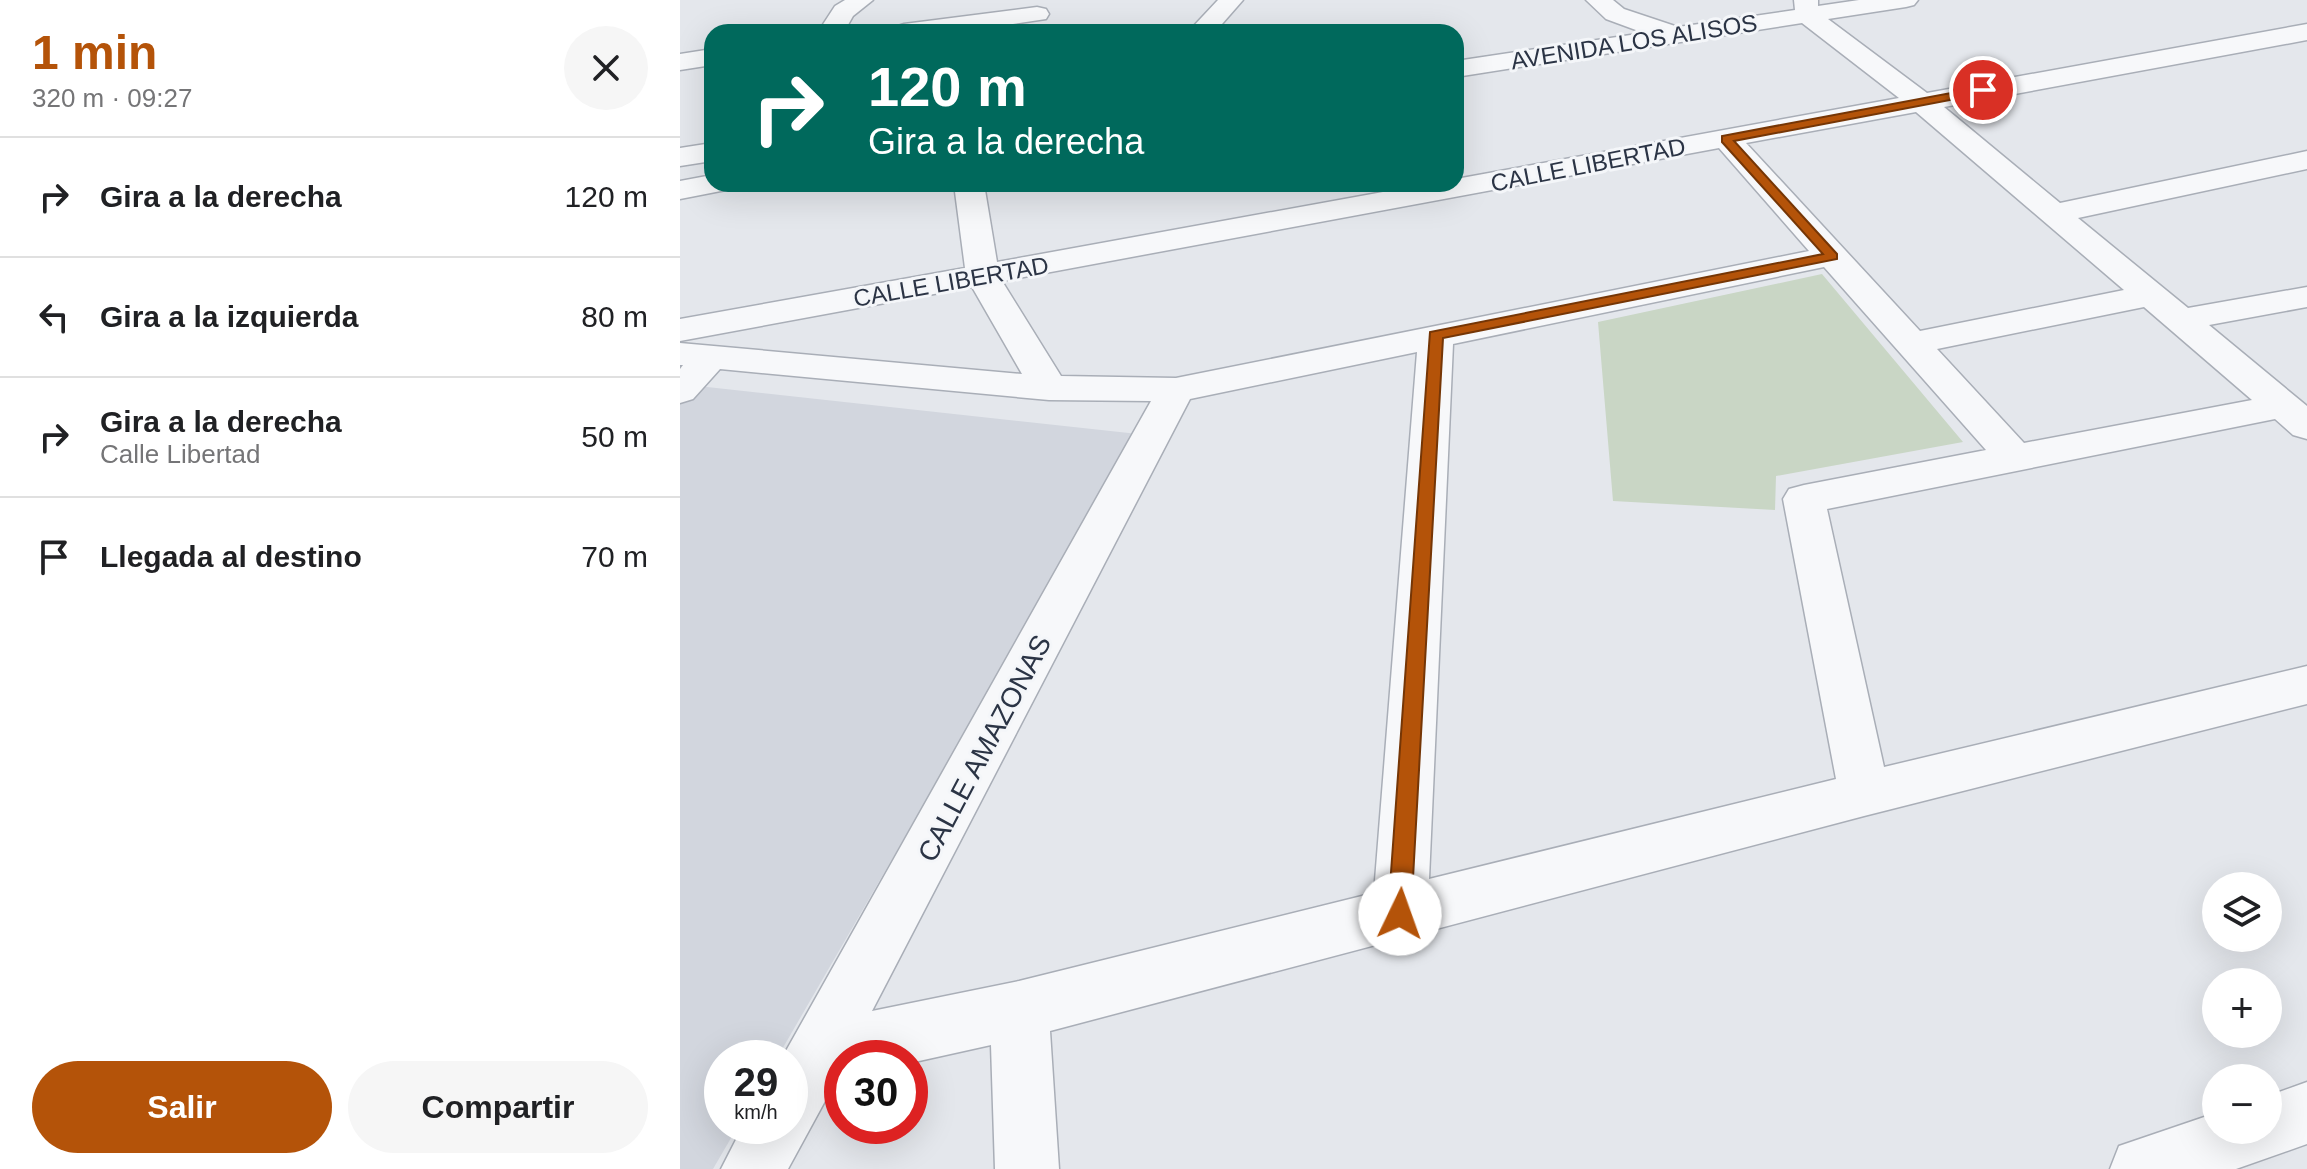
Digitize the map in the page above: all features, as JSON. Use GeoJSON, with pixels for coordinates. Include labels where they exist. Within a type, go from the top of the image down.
{"type":"FeatureCollection","features":[{"type":"Feature","properties":{"kind":"street"},"geometry":{"type":"LineString","coordinates":[[836,24],[844,11],[861,0]]}},
{"type":"Feature","properties":{"kind":"street"},"geometry":{"type":"LineString","coordinates":[[1023,24],[1059,0]]}},
{"type":"Feature","properties":{"kind":"street"},"geometry":{"type":"LineString","coordinates":[[1207,24],[1231,0]]}},
{"type":"Feature","properties":{"kind":"street","name":"AVENIDA LOS ALISOS"},"geometry":{"type":"LineString","coordinates":[[1464,68],[1676,35],[1806,8],[1906,0]]}},
{"type":"Feature","properties":{"kind":"street","name":"AVENIDA LOS ALISOS"},"geometry":{"type":"LineString","coordinates":[[1599,11],[1660,7]]}},
{"type":"Feature","properties":{"kind":"street"},"geometry":{"type":"LineString","coordinates":[[1806,8],[2056,213],[2295,416]]}},
{"type":"Feature","properties":{"kind":"street"},"geometry":{"type":"LineString","coordinates":[[1599,11],[1676,35]]}},
{"type":"Feature","properties":{"kind":"street"},"geometry":{"type":"LineString","coordinates":[[963,24],[1037,14]]}},
{"type":"Feature","properties":{"kind":"street","name":"CALLE LIBERTAD"},"geometry":{"type":"LineString","coordinates":[[1464,188],[2307,32]]}},
{"type":"Feature","properties":{"kind":"street"},"geometry":{"type":"LineString","coordinates":[[680,62],[704,58]]}},
{"type":"Feature","properties":{"kind":"street"},"geometry":{"type":"LineString","coordinates":[[1726,139],[2015,458]]}},
{"type":"Feature","properties":{"kind":"street"},"geometry":{"type":"LineString","coordinates":[[680,157],[704,153]]}},
{"type":"Feature","properties":{"kind":"street"},"geometry":{"type":"LineString","coordinates":[[2056,213],[2307,160]]}},
{"type":"Feature","properties":{"kind":"street"},"geometry":{"type":"LineString","coordinates":[[680,190],[704,186]]}},
{"type":"Feature","properties":{"kind":"street"},"geometry":{"type":"LineString","coordinates":[[970,192],[983,277],[1049,388]]}},
{"type":"Feature","properties":{"kind":"street","name":"CALLE LIBERTAD"},"geometry":{"type":"LineString","coordinates":[[680,330],[1441,192]]}},
{"type":"Feature","properties":{"kind":"street"},"geometry":{"type":"LineString","coordinates":[[680,391],[695,356],[1049,388],[1176,390],[1832,256]]}},
{"type":"Feature","properties":{"kind":"street"},"geometry":{"type":"LineString","coordinates":[[1911,344],[2151,295]]}},
{"type":"Feature","properties":{"kind":"street"},"geometry":{"type":"LineString","coordinates":[[2182,320],[2307,297]]}},
{"type":"Feature","properties":{"kind":"street"},"geometry":{"type":"LineString","coordinates":[[1400,914],[1436,335]]}},
{"type":"Feature","properties":{"kind":"street","name":"CALLE AMAZONAS"},"geometry":{"type":"LineString","coordinates":[[808,1074],[1176,390]]}},
{"type":"Feature","properties":{"kind":"street"},"geometry":{"type":"LineString","coordinates":[[1864,794],[1804,499],[2015,458],[2295,416]]}},
{"type":"Feature","properties":{"kind":"street"},"geometry":{"type":"LineString","coordinates":[[821,1052],[1019,1010],[1864,794],[2307,685]]}},
{"type":"Feature","properties":{"kind":"street"},"geometry":{"type":"LineString","coordinates":[[1019,1010],[1027,1169]]}},
{"type":"Feature","properties":{"kind":"street"},"geometry":{"type":"LineString","coordinates":[[2282,1122],[2307,1113]]}},
{"type":"Feature","properties":{"kind":"street"},"geometry":{"type":"LineString","coordinates":[[753,1169],[768,1144]]}},
{"type":"Feature","properties":{"kind":"street"},"geometry":{"type":"LineString","coordinates":[[2142,1169],[2216,1144]]}},
{"type":"Feature","properties":{"kind":"shaded area"},"geometry":{"type":"Polygon","coordinates":[[[680,384],[1138,434],[787,1040],[704,1040],[704,1144],[728,1144],[713,1169],[680,1169],[680,384]]]}},
{"type":"Feature","properties":{"kind":"green space"},"geometry":{"type":"Polygon","coordinates":[[[1822,274],[1963,442],[1776,476],[1775,510],[1613,501],[1598,322],[1822,274]]]}},
{"type":"Feature","properties":{"kind":"route"},"geometry":{"type":"LineString","coordinates":[[1400,914],[1436,335],[1832,256],[1726,139],[1983,90]]}}]}
